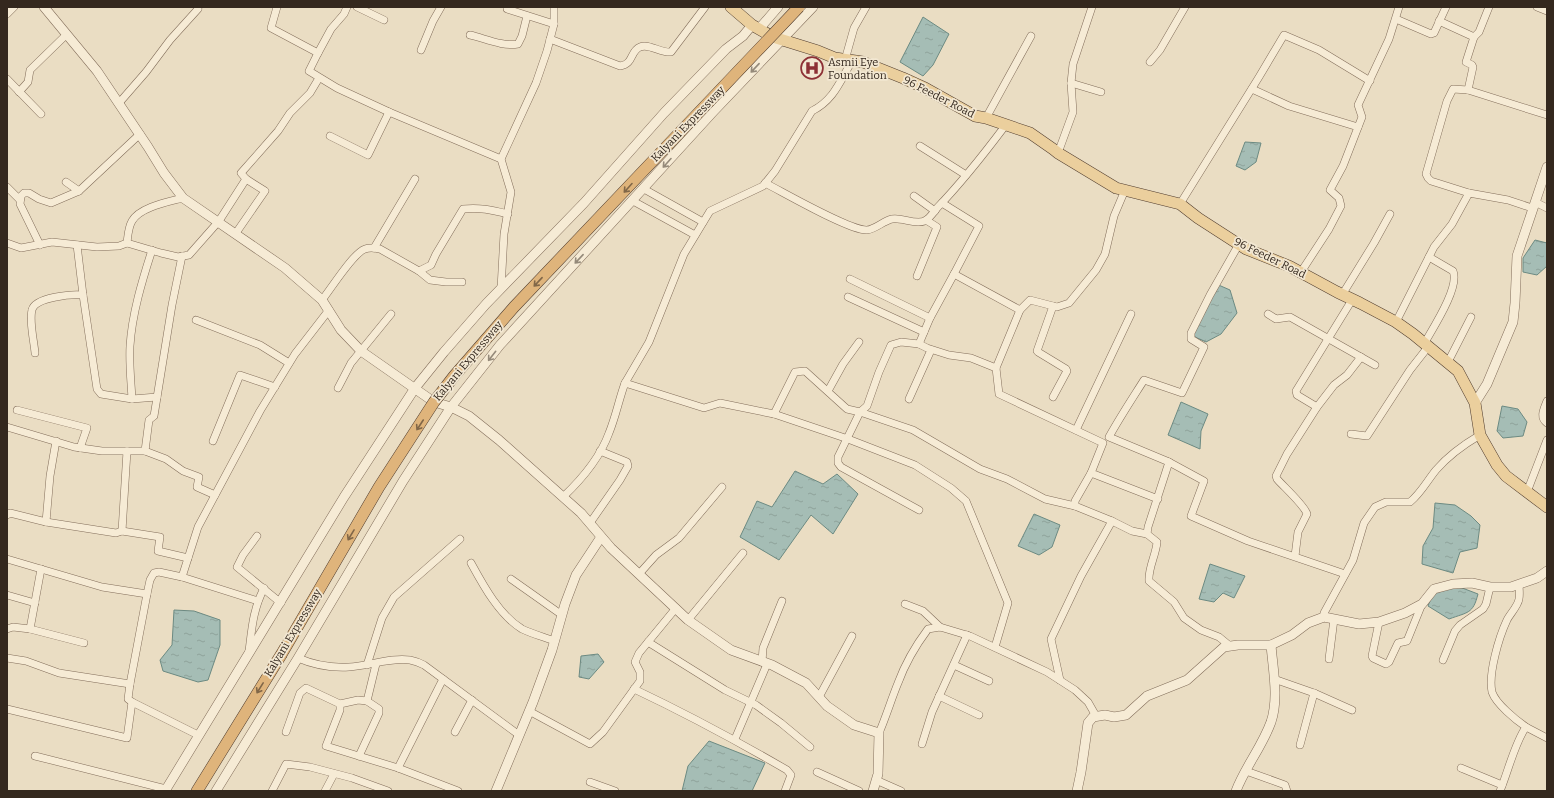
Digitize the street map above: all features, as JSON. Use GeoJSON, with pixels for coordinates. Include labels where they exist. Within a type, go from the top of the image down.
{"type":"FeatureCollection","features":[{"type":"Feature","properties":{"kind":"highway","name":"Kalyani Expressway"},"geometry":{"type":"LineString","coordinates":[[197,791],[281,655],[379,487],[434,402],[454,376],[514,307],[799,7]]}},
{"type":"Feature","properties":{"kind":"main road","name":"96 Feeder Road"},"geometry":{"type":"LineString","coordinates":[[731,7],[759,29],[782,40],[848,61],[863,62],[925,88],[975,116],[986,118],[1030,134],[1103,181],[1125,190],[1180,204],[1198,218],[1252,252],[1301,272],[1396,322],[1458,371],[1475,403],[1480,435],[1488,451],[1506,476],[1547,506]]}},
{"type":"Feature","properties":{"kind":"street"},"geometry":{"type":"LineString","coordinates":[[7,14],[14,7]]}},
{"type":"Feature","properties":{"kind":"street"},"geometry":{"type":"LineString","coordinates":[[44,7],[119,103],[164,173],[183,198],[219,221],[285,268],[322,300],[341,330],[361,351],[434,402],[468,416],[499,440],[581,513],[611,548],[688,620],[731,650],[765,663],[806,683],[827,706],[854,725],[879,733]]}},
{"type":"Feature","properties":{"kind":"street"},"geometry":{"type":"LineString","coordinates":[[277,7],[271,28],[318,53]]}},
{"type":"Feature","properties":{"kind":"street"},"geometry":{"type":"LineString","coordinates":[[347,7],[344,14],[331,29],[309,71],[319,78],[389,112],[501,159]]}},
{"type":"Feature","properties":{"kind":"street"},"geometry":{"type":"LineString","coordinates":[[358,7],[384,20]]}},
{"type":"Feature","properties":{"kind":"street"},"geometry":{"type":"LineString","coordinates":[[421,50],[432,21],[441,7]]}},
{"type":"Feature","properties":{"kind":"street"},"geometry":{"type":"LineString","coordinates":[[507,7],[508,9],[554,24]]}},
{"type":"Feature","properties":{"kind":"street"},"geometry":{"type":"LineString","coordinates":[[501,289],[504,234],[511,192],[501,159],[536,83],[554,24],[554,7]]}},
{"type":"Feature","properties":{"kind":"street"},"geometry":{"type":"LineString","coordinates":[[550,40],[620,66],[625,65],[629,62],[637,48],[642,46],[648,46],[665,52],[670,52],[705,7]]}},
{"type":"Feature","properties":{"kind":"street"},"geometry":{"type":"LineString","coordinates":[[35,756],[165,790],[281,603],[344,497],[415,388],[486,304],[584,203],[664,113],[726,48],[743,36],[759,29],[778,7]]}},
{"type":"Feature","properties":{"kind":"street"},"geometry":{"type":"LineString","coordinates":[[216,791],[404,481],[451,408],[500,345],[813,7]]}},
{"type":"Feature","properties":{"kind":"street"},"geometry":{"type":"LineString","coordinates":[[562,497],[582,479],[600,451],[609,433],[625,383],[649,342],[684,254],[694,235],[710,211],[762,186],[765,183],[775,171],[812,111],[820,107],[836,91],[848,61],[854,28],[866,7]]}},
{"type":"Feature","properties":{"kind":"street"},"geometry":{"type":"LineString","coordinates":[[1058,153],[1073,112],[1071,83],[1073,64],[1092,7]]}},
{"type":"Feature","properties":{"kind":"street"},"geometry":{"type":"LineString","coordinates":[[1150,62],[1160,50],[1185,7]]}},
{"type":"Feature","properties":{"kind":"street"},"geometry":{"type":"LineString","coordinates":[[1301,272],[1342,206],[1339,198],[1330,190],[1343,166],[1362,117],[1358,105],[1389,39],[1399,7]]}},
{"type":"Feature","properties":{"kind":"street"},"geometry":{"type":"LineString","coordinates":[[1396,19],[1428,34],[1434,33],[1446,7]]}},
{"type":"Feature","properties":{"kind":"street"},"geometry":{"type":"LineString","coordinates":[[1468,90],[1473,67],[1466,62],[1474,37],[1479,32],[1489,7]]}},
{"type":"Feature","properties":{"kind":"street"},"geometry":{"type":"LineString","coordinates":[[1537,7],[1547,11]]}},
{"type":"Feature","properties":{"kind":"street"},"geometry":{"type":"LineString","coordinates":[[119,103],[198,8]]}},
{"type":"Feature","properties":{"kind":"street"},"geometry":{"type":"LineString","coordinates":[[470,35],[503,43],[514,45],[518,44],[528,16]]}},
{"type":"Feature","properties":{"kind":"street"},"geometry":{"type":"LineString","coordinates":[[1439,21],[1474,37]]}},
{"type":"Feature","properties":{"kind":"street"},"geometry":{"type":"LineString","coordinates":[[19,92],[28,82],[30,70],[66,35]]}},
{"type":"Feature","properties":{"kind":"street"},"geometry":{"type":"LineString","coordinates":[[1180,204],[1284,35],[1319,50],[1370,81]]}},
{"type":"Feature","properties":{"kind":"street"},"geometry":{"type":"LineString","coordinates":[[986,118],[1031,36]]}},
{"type":"Feature","properties":{"kind":"street"},"geometry":{"type":"LineString","coordinates":[[236,233],[265,191],[246,179],[241,173],[278,131],[290,113],[310,93],[319,78]]}},
{"type":"Feature","properties":{"kind":"street"},"geometry":{"type":"LineString","coordinates":[[7,79],[41,114]]}},
{"type":"Feature","properties":{"kind":"street"},"geometry":{"type":"LineString","coordinates":[[1071,83],[1101,92]]}},
{"type":"Feature","properties":{"kind":"street"},"geometry":{"type":"LineString","coordinates":[[1252,89],[1289,106],[1358,127]]}},
{"type":"Feature","properties":{"kind":"street"},"geometry":{"type":"LineString","coordinates":[[1547,115],[1468,90],[1453,89],[1447,101],[1426,174],[1431,181],[1469,193],[1547,208]]}},
{"type":"Feature","properties":{"kind":"street"},"geometry":{"type":"LineString","coordinates":[[330,136],[368,155],[389,112]]}},
{"type":"Feature","properties":{"kind":"street"},"geometry":{"type":"LineString","coordinates":[[765,183],[860,229],[874,228],[890,220],[896,219],[920,222],[926,220],[935,211],[980,159],[1005,126]]}},
{"type":"Feature","properties":{"kind":"street"},"geometry":{"type":"LineString","coordinates":[[20,200],[24,193],[29,193],[39,199],[51,203],[79,191],[140,134]]}},
{"type":"Feature","properties":{"kind":"street"},"geometry":{"type":"LineString","coordinates":[[920,146],[966,175]]}},
{"type":"Feature","properties":{"kind":"street"},"geometry":{"type":"LineString","coordinates":[[1475,403],[1487,384],[1513,322],[1517,256],[1547,167]]}},
{"type":"Feature","properties":{"kind":"street"},"geometry":{"type":"LineString","coordinates":[[7,243],[21,248],[52,242],[104,247],[119,246],[127,243],[178,256],[189,255],[219,221],[246,179]]}},
{"type":"Feature","properties":{"kind":"street"},"geometry":{"type":"LineString","coordinates":[[374,248],[415,179]]}},
{"type":"Feature","properties":{"kind":"street"},"geometry":{"type":"LineString","coordinates":[[66,182],[79,191]]}},
{"type":"Feature","properties":{"kind":"street"},"geometry":{"type":"LineString","coordinates":[[7,187],[20,200],[20,204],[40,245]]}},
{"type":"Feature","properties":{"kind":"street"},"geometry":{"type":"LineString","coordinates":[[644,189],[703,222]]}},
{"type":"Feature","properties":{"kind":"street"},"geometry":{"type":"LineString","coordinates":[[1075,506],[1075,501],[1091,473],[1103,443],[999,394],[996,368],[1020,310],[1030,300],[1057,307],[1069,303],[1096,270],[1105,254],[1114,216],[1125,190]]}},
{"type":"Feature","properties":{"kind":"street"},"geometry":{"type":"LineString","coordinates":[[1396,322],[1434,247],[1452,224],[1469,193]]}},
{"type":"Feature","properties":{"kind":"street"},"geometry":{"type":"LineString","coordinates":[[914,196],[935,211]]}},
{"type":"Feature","properties":{"kind":"street"},"geometry":{"type":"LineString","coordinates":[[127,243],[131,223],[134,217],[141,211],[183,198]]}},
{"type":"Feature","properties":{"kind":"street"},"geometry":{"type":"LineString","coordinates":[[633,201],[694,235]]}},
{"type":"Feature","properties":{"kind":"street"},"geometry":{"type":"LineString","coordinates":[[919,344],[930,318],[979,226],[942,203]]}},
{"type":"Feature","properties":{"kind":"street"},"geometry":{"type":"LineString","coordinates":[[419,271],[431,265],[463,209],[475,207],[486,208],[508,214]]}},
{"type":"Feature","properties":{"kind":"street"},"geometry":{"type":"LineString","coordinates":[[1317,407],[1297,395],[1296,391],[1327,338],[1390,214]]}},
{"type":"Feature","properties":{"kind":"street"},"geometry":{"type":"LineString","coordinates":[[917,276],[937,227],[926,220]]}},
{"type":"Feature","properties":{"kind":"street"},"geometry":{"type":"LineString","coordinates":[[1239,244],[1210,295],[1191,333],[1191,339],[1204,347],[1182,394],[1144,380],[1119,418],[1109,437],[1169,462],[1204,481],[1191,516],[1248,541],[1345,574]]}},
{"type":"Feature","properties":{"kind":"street"},"geometry":{"type":"LineString","coordinates":[[77,245],[97,389],[101,394],[132,399],[157,397]]}},
{"type":"Feature","properties":{"kind":"street"},"geometry":{"type":"LineString","coordinates":[[322,300],[357,254],[365,249],[380,249],[419,271],[430,280],[462,282]]}},
{"type":"Feature","properties":{"kind":"street"},"geometry":{"type":"LineString","coordinates":[[132,399],[130,347],[142,278],[152,250]]}},
{"type":"Feature","properties":{"kind":"street"},"geometry":{"type":"LineString","coordinates":[[145,451],[149,420],[154,416],[172,305],[182,256]]}},
{"type":"Feature","properties":{"kind":"street"},"geometry":{"type":"LineString","coordinates":[[1350,434],[1366,436],[1426,345],[1444,306],[1454,280],[1453,270],[1429,257]]}},
{"type":"Feature","properties":{"kind":"street"},"geometry":{"type":"LineString","coordinates":[[954,274],[1020,310]]}},
{"type":"Feature","properties":{"kind":"street"},"geometry":{"type":"LineString","coordinates":[[850,279],[930,318]]}},
{"type":"Feature","properties":{"kind":"street"},"geometry":{"type":"LineString","coordinates":[[35,353],[31,316],[34,305],[42,300],[74,294],[83,295]]}},
{"type":"Feature","properties":{"kind":"street"},"geometry":{"type":"LineString","coordinates":[[848,297],[924,332]]}},
{"type":"Feature","properties":{"kind":"street"},"geometry":{"type":"LineString","coordinates":[[1053,306],[1037,351],[1067,371],[1053,397]]}},
{"type":"Feature","properties":{"kind":"street"},"geometry":{"type":"LineString","coordinates":[[182,577],[198,527],[260,411],[289,363],[328,310]]}},
{"type":"Feature","properties":{"kind":"street"},"geometry":{"type":"LineString","coordinates":[[338,388],[351,363],[391,314]]}},
{"type":"Feature","properties":{"kind":"street"},"geometry":{"type":"LineString","coordinates":[[1076,430],[1131,314]]}},
{"type":"Feature","properties":{"kind":"street"},"geometry":{"type":"LineString","coordinates":[[1268,314],[1276,319],[1290,317],[1375,365]]}},
{"type":"Feature","properties":{"kind":"street"},"geometry":{"type":"LineString","coordinates":[[1448,362],[1471,317]]}},
{"type":"Feature","properties":{"kind":"street"},"geometry":{"type":"LineString","coordinates":[[196,320],[260,344],[289,363]]}},
{"type":"Feature","properties":{"kind":"street"},"geometry":{"type":"LineString","coordinates":[[828,391],[843,364],[859,342]]}},
{"type":"Feature","properties":{"kind":"street"},"geometry":{"type":"LineString","coordinates":[[919,510],[841,467],[838,463],[838,457],[860,412],[867,406],[879,372],[891,345],[901,342],[919,344],[931,350],[949,355],[971,358],[996,368]]}},
{"type":"Feature","properties":{"kind":"street"},"geometry":{"type":"LineString","coordinates":[[909,399],[931,350]]}},
{"type":"Feature","properties":{"kind":"street"},"geometry":{"type":"LineString","coordinates":[[1295,556],[1298,532],[1307,514],[1306,510],[1277,480],[1276,476],[1287,454],[1317,407],[1334,384],[1347,375],[1361,356]]}},
{"type":"Feature","properties":{"kind":"street"},"geometry":{"type":"LineString","coordinates":[[774,414],[795,372],[805,371],[847,409],[913,430],[980,469],[1007,479],[1045,499],[1075,506],[1132,531],[1148,534],[1157,542],[1156,553],[1148,573],[1149,581],[1174,602],[1184,618],[1201,630],[1219,637],[1230,646]]}},
{"type":"Feature","properties":{"kind":"street"},"geometry":{"type":"LineString","coordinates":[[213,441],[240,375],[275,387]]}},
{"type":"Feature","properties":{"kind":"street"},"geometry":{"type":"LineString","coordinates":[[625,383],[704,408],[720,403],[774,414],[848,439],[915,465],[951,488],[966,501],[1008,603],[995,648]]}},
{"type":"Feature","properties":{"kind":"street"},"geometry":{"type":"LineString","coordinates":[[1547,401],[1542,415],[1542,418],[1547,423]]}},
{"type":"Feature","properties":{"kind":"street"},"geometry":{"type":"LineString","coordinates":[[17,410],[87,428],[80,448]]}},
{"type":"Feature","properties":{"kind":"street"},"geometry":{"type":"LineString","coordinates":[[7,427],[80,448],[102,451],[145,451],[166,459],[183,471],[199,477],[197,487],[215,495]]}},
{"type":"Feature","properties":{"kind":"street"},"geometry":{"type":"LineString","coordinates":[[1324,617],[1324,613],[1353,560],[1364,523],[1375,507],[1386,502],[1410,502],[1436,470],[1461,446],[1480,435]]}},
{"type":"Feature","properties":{"kind":"street"},"geometry":{"type":"LineString","coordinates":[[1527,492],[1547,440]]}},
{"type":"Feature","properties":{"kind":"street"},"geometry":{"type":"LineString","coordinates":[[46,522],[50,476],[56,441]]}},
{"type":"Feature","properties":{"kind":"street"},"geometry":{"type":"LineString","coordinates":[[122,531],[127,451]]}},
{"type":"Feature","properties":{"kind":"street"},"geometry":{"type":"LineString","coordinates":[[590,523],[628,466],[627,462],[600,451]]}},
{"type":"Feature","properties":{"kind":"street"},"geometry":{"type":"LineString","coordinates":[[1148,534],[1148,527],[1169,462]]}},
{"type":"Feature","properties":{"kind":"street"},"geometry":{"type":"LineString","coordinates":[[1091,473],[1158,499]]}},
{"type":"Feature","properties":{"kind":"street"},"geometry":{"type":"LineString","coordinates":[[639,574],[656,555],[679,538],[722,487]]}},
{"type":"Feature","properties":{"kind":"street"},"geometry":{"type":"LineString","coordinates":[[7,515],[10,513],[46,522],[116,533],[122,531],[160,537],[158,551],[188,558]]}},
{"type":"Feature","properties":{"kind":"street"},"geometry":{"type":"LineString","coordinates":[[1060,680],[1051,639],[1081,576],[1112,521]]}},
{"type":"Feature","properties":{"kind":"street"},"geometry":{"type":"LineString","coordinates":[[257,536],[243,555],[237,567],[281,603]]}},
{"type":"Feature","properties":{"kind":"street"},"geometry":{"type":"LineString","coordinates":[[496,791],[529,711],[576,575],[601,537]]}},
{"type":"Feature","properties":{"kind":"street"},"geometry":{"type":"LineString","coordinates":[[367,665],[382,618],[394,597],[460,539]]}},
{"type":"Feature","properties":{"kind":"street"},"geometry":{"type":"LineString","coordinates":[[688,620],[743,553]]}},
{"type":"Feature","properties":{"kind":"street"},"geometry":{"type":"LineString","coordinates":[[7,559],[102,587],[147,594]]}},
{"type":"Feature","properties":{"kind":"street"},"geometry":{"type":"LineString","coordinates":[[470,563],[489,595],[501,611],[522,629],[554,641]]}},
{"type":"Feature","properties":{"kind":"street"},"geometry":{"type":"LineString","coordinates":[[30,629],[41,569]]}},
{"type":"Feature","properties":{"kind":"street"},"geometry":{"type":"LineString","coordinates":[[1379,622],[1372,656],[1373,658],[1386,664],[1389,662],[1398,643],[1407,642],[1422,604],[1434,589],[1453,584],[1472,584],[1490,588],[1511,587],[1538,578],[1547,571]]}},
{"type":"Feature","properties":{"kind":"street"},"geometry":{"type":"LineString","coordinates":[[198,735],[128,699],[150,580],[154,573],[159,572],[182,577],[258,601]]}},
{"type":"Feature","properties":{"kind":"street"},"geometry":{"type":"LineString","coordinates":[[511,579],[562,615]]}},
{"type":"Feature","properties":{"kind":"street"},"geometry":{"type":"LineString","coordinates":[[1519,584],[1519,600],[1507,619],[1497,642],[1491,684],[1493,693],[1503,708],[1512,717],[1526,727],[1547,738]]}},
{"type":"Feature","properties":{"kind":"street"},"geometry":{"type":"LineString","coordinates":[[249,653],[252,617],[264,588]]}},
{"type":"Feature","properties":{"kind":"street"},"geometry":{"type":"LineString","coordinates":[[1443,660],[1455,631],[1460,625],[1483,609],[1486,604],[1490,588]]}},
{"type":"Feature","properties":{"kind":"street"},"geometry":{"type":"LineString","coordinates":[[7,596],[35,603]]}},
{"type":"Feature","properties":{"kind":"street"},"geometry":{"type":"LineString","coordinates":[[735,739],[751,703],[765,663],[763,648],[782,601]]}},
{"type":"Feature","properties":{"kind":"street"},"geometry":{"type":"LineString","coordinates":[[905,604],[923,611],[940,627]]}},
{"type":"Feature","properties":{"kind":"street"},"geometry":{"type":"LineString","coordinates":[[1077,791],[1088,723],[1093,717],[1114,717],[1126,715],[1147,696],[1187,680],[1224,647],[1238,644],[1271,645],[1292,635],[1308,623],[1324,617],[1358,624],[1379,622],[1405,613],[1422,604]]}},
{"type":"Feature","properties":{"kind":"street"},"geometry":{"type":"LineString","coordinates":[[529,711],[590,744],[603,732],[640,681],[640,672],[635,662],[639,653],[676,608]]}},
{"type":"Feature","properties":{"kind":"street"},"geometry":{"type":"LineString","coordinates":[[1329,659],[1334,619]]}},
{"type":"Feature","properties":{"kind":"street"},"geometry":{"type":"LineString","coordinates":[[7,629],[13,627],[30,629],[84,643]]}},
{"type":"Feature","properties":{"kind":"street"},"geometry":{"type":"LineString","coordinates":[[873,791],[878,774],[879,733],[888,713],[898,682],[916,645],[928,628],[940,627],[967,636],[1047,672],[1075,690],[1088,702],[1096,716]]}},
{"type":"Feature","properties":{"kind":"street"},"geometry":{"type":"LineString","coordinates":[[819,697],[852,636]]}},
{"type":"Feature","properties":{"kind":"street"},"geometry":{"type":"LineString","coordinates":[[922,744],[932,712],[967,636]]}},
{"type":"Feature","properties":{"kind":"street"},"geometry":{"type":"LineString","coordinates":[[648,642],[725,690],[751,703],[781,723],[810,747]]}},
{"type":"Feature","properties":{"kind":"street"},"geometry":{"type":"LineString","coordinates":[[1236,791],[1271,721],[1274,703],[1274,679],[1271,645]]}},
{"type":"Feature","properties":{"kind":"street"},"geometry":{"type":"LineString","coordinates":[[7,658],[26,661],[59,673],[130,684]]}},
{"type":"Feature","properties":{"kind":"street"},"geometry":{"type":"LineString","coordinates":[[298,658],[313,664],[327,667],[348,667],[376,664],[396,659],[410,660],[424,665],[443,678],[519,735]]}},
{"type":"Feature","properties":{"kind":"street"},"geometry":{"type":"LineString","coordinates":[[367,702],[376,664]]}},
{"type":"Feature","properties":{"kind":"street"},"geometry":{"type":"LineString","coordinates":[[954,665],[989,681]]}},
{"type":"Feature","properties":{"kind":"street"},"geometry":{"type":"LineString","coordinates":[[398,768],[443,678]]}},
{"type":"Feature","properties":{"kind":"street"},"geometry":{"type":"LineString","coordinates":[[1274,679],[1314,693],[1352,710]]}},
{"type":"Feature","properties":{"kind":"street"},"geometry":{"type":"LineString","coordinates":[[286,732],[300,693],[306,688],[340,704],[358,700],[367,702],[379,709],[379,713],[359,756]]}},
{"type":"Feature","properties":{"kind":"street"},"geometry":{"type":"LineString","coordinates":[[634,689],[735,739],[789,772],[791,775],[785,791]]}},
{"type":"Feature","properties":{"kind":"street"},"geometry":{"type":"LineString","coordinates":[[1300,745],[1314,693]]}},
{"type":"Feature","properties":{"kind":"street"},"geometry":{"type":"LineString","coordinates":[[939,696],[979,715]]}},
{"type":"Feature","properties":{"kind":"street"},"geometry":{"type":"LineString","coordinates":[[455,732],[472,700]]}},
{"type":"Feature","properties":{"kind":"street"},"geometry":{"type":"LineString","coordinates":[[7,709],[127,738],[132,702]]}},
{"type":"Feature","properties":{"kind":"street"},"geometry":{"type":"LineString","coordinates":[[340,704],[340,710],[326,746],[398,768],[458,791]]}},
{"type":"Feature","properties":{"kind":"street"},"geometry":{"type":"LineString","coordinates":[[1461,768],[1501,788],[1522,733],[1526,727]]}},
{"type":"Feature","properties":{"kind":"street"},"geometry":{"type":"LineString","coordinates":[[272,791],[286,764],[310,767],[352,778],[375,789],[388,791]]}},
{"type":"Feature","properties":{"kind":"street"},"geometry":{"type":"LineString","coordinates":[[1246,771],[1285,785],[1287,791]]}},
{"type":"Feature","properties":{"kind":"street"},"geometry":{"type":"LineString","coordinates":[[817,772],[859,791]]}},
{"type":"Feature","properties":{"kind":"street"},"geometry":{"type":"LineString","coordinates":[[326,791],[334,774]]}},
{"type":"Feature","properties":{"kind":"street"},"geometry":{"type":"LineString","coordinates":[[876,780],[899,791]]}},
{"type":"Feature","properties":{"kind":"street"},"geometry":{"type":"LineString","coordinates":[[590,782],[615,791]]}},
{"type":"Feature","properties":{"kind":"water"},"geometry":{"type":"Polygon","coordinates":[[[923,17],[949,34],[933,65],[923,76],[900,62],[923,17]]]}},
{"type":"Feature","properties":{"kind":"water"},"geometry":{"type":"Polygon","coordinates":[[[1245,142],[1261,143],[1256,162],[1245,170],[1236,166],[1245,142]]]}},
{"type":"Feature","properties":{"kind":"water"},"geometry":{"type":"Polygon","coordinates":[[[1535,240],[1547,243],[1547,266],[1537,275],[1523,272],[1523,258],[1535,240]]]}},
{"type":"Feature","properties":{"kind":"water"},"geometry":{"type":"Polygon","coordinates":[[[1214,283],[1230,290],[1237,313],[1221,334],[1206,342],[1195,337],[1193,329],[1214,283]]]}},
{"type":"Feature","properties":{"kind":"water"},"geometry":{"type":"Polygon","coordinates":[[[1181,402],[1208,414],[1201,431],[1200,449],[1168,435],[1181,402]]]}},
{"type":"Feature","properties":{"kind":"water"},"geometry":{"type":"Polygon","coordinates":[[[1502,406],[1518,409],[1527,422],[1523,436],[1503,438],[1497,431],[1502,406]]]}},
{"type":"Feature","properties":{"kind":"water"},"geometry":{"type":"Polygon","coordinates":[[[795,471],[823,484],[837,474],[858,494],[833,534],[811,515],[779,560],[740,537],[757,501],[772,507],[795,471]]]}},
{"type":"Feature","properties":{"kind":"water"},"geometry":{"type":"Polygon","coordinates":[[[1435,503],[1455,505],[1471,516],[1480,525],[1477,548],[1460,552],[1453,573],[1422,564],[1423,546],[1433,528],[1435,503]]]}},
{"type":"Feature","properties":{"kind":"water"},"geometry":{"type":"Polygon","coordinates":[[[1034,514],[1060,525],[1052,547],[1039,555],[1018,546],[1034,514]]]}},
{"type":"Feature","properties":{"kind":"water"},"geometry":{"type":"Polygon","coordinates":[[[1210,564],[1245,576],[1234,598],[1223,593],[1214,602],[1199,599],[1210,564]]]}},
{"type":"Feature","properties":{"kind":"water"},"geometry":{"type":"Polygon","coordinates":[[[1457,586],[1478,594],[1472,609],[1449,619],[1428,606],[1430,600],[1436,593],[1447,588],[1457,586]]]}},
{"type":"Feature","properties":{"kind":"water"},"geometry":{"type":"Polygon","coordinates":[[[174,610],[194,611],[220,620],[220,645],[208,680],[198,682],[163,671],[160,660],[172,645],[174,610]]]}},
{"type":"Feature","properties":{"kind":"water"},"geometry":{"type":"Polygon","coordinates":[[[598,654],[604,662],[589,679],[579,677],[581,656],[598,654]]]}},
{"type":"Feature","properties":{"kind":"water"},"geometry":{"type":"Polygon","coordinates":[[[709,741],[765,763],[752,791],[682,791],[688,766],[709,741]]]}},
{"type":"Feature","properties":{"kind":"place","name":"Asmii Eye Foundation"},"geometry":{"type":"Point","coordinates":[812,68]}}]}
